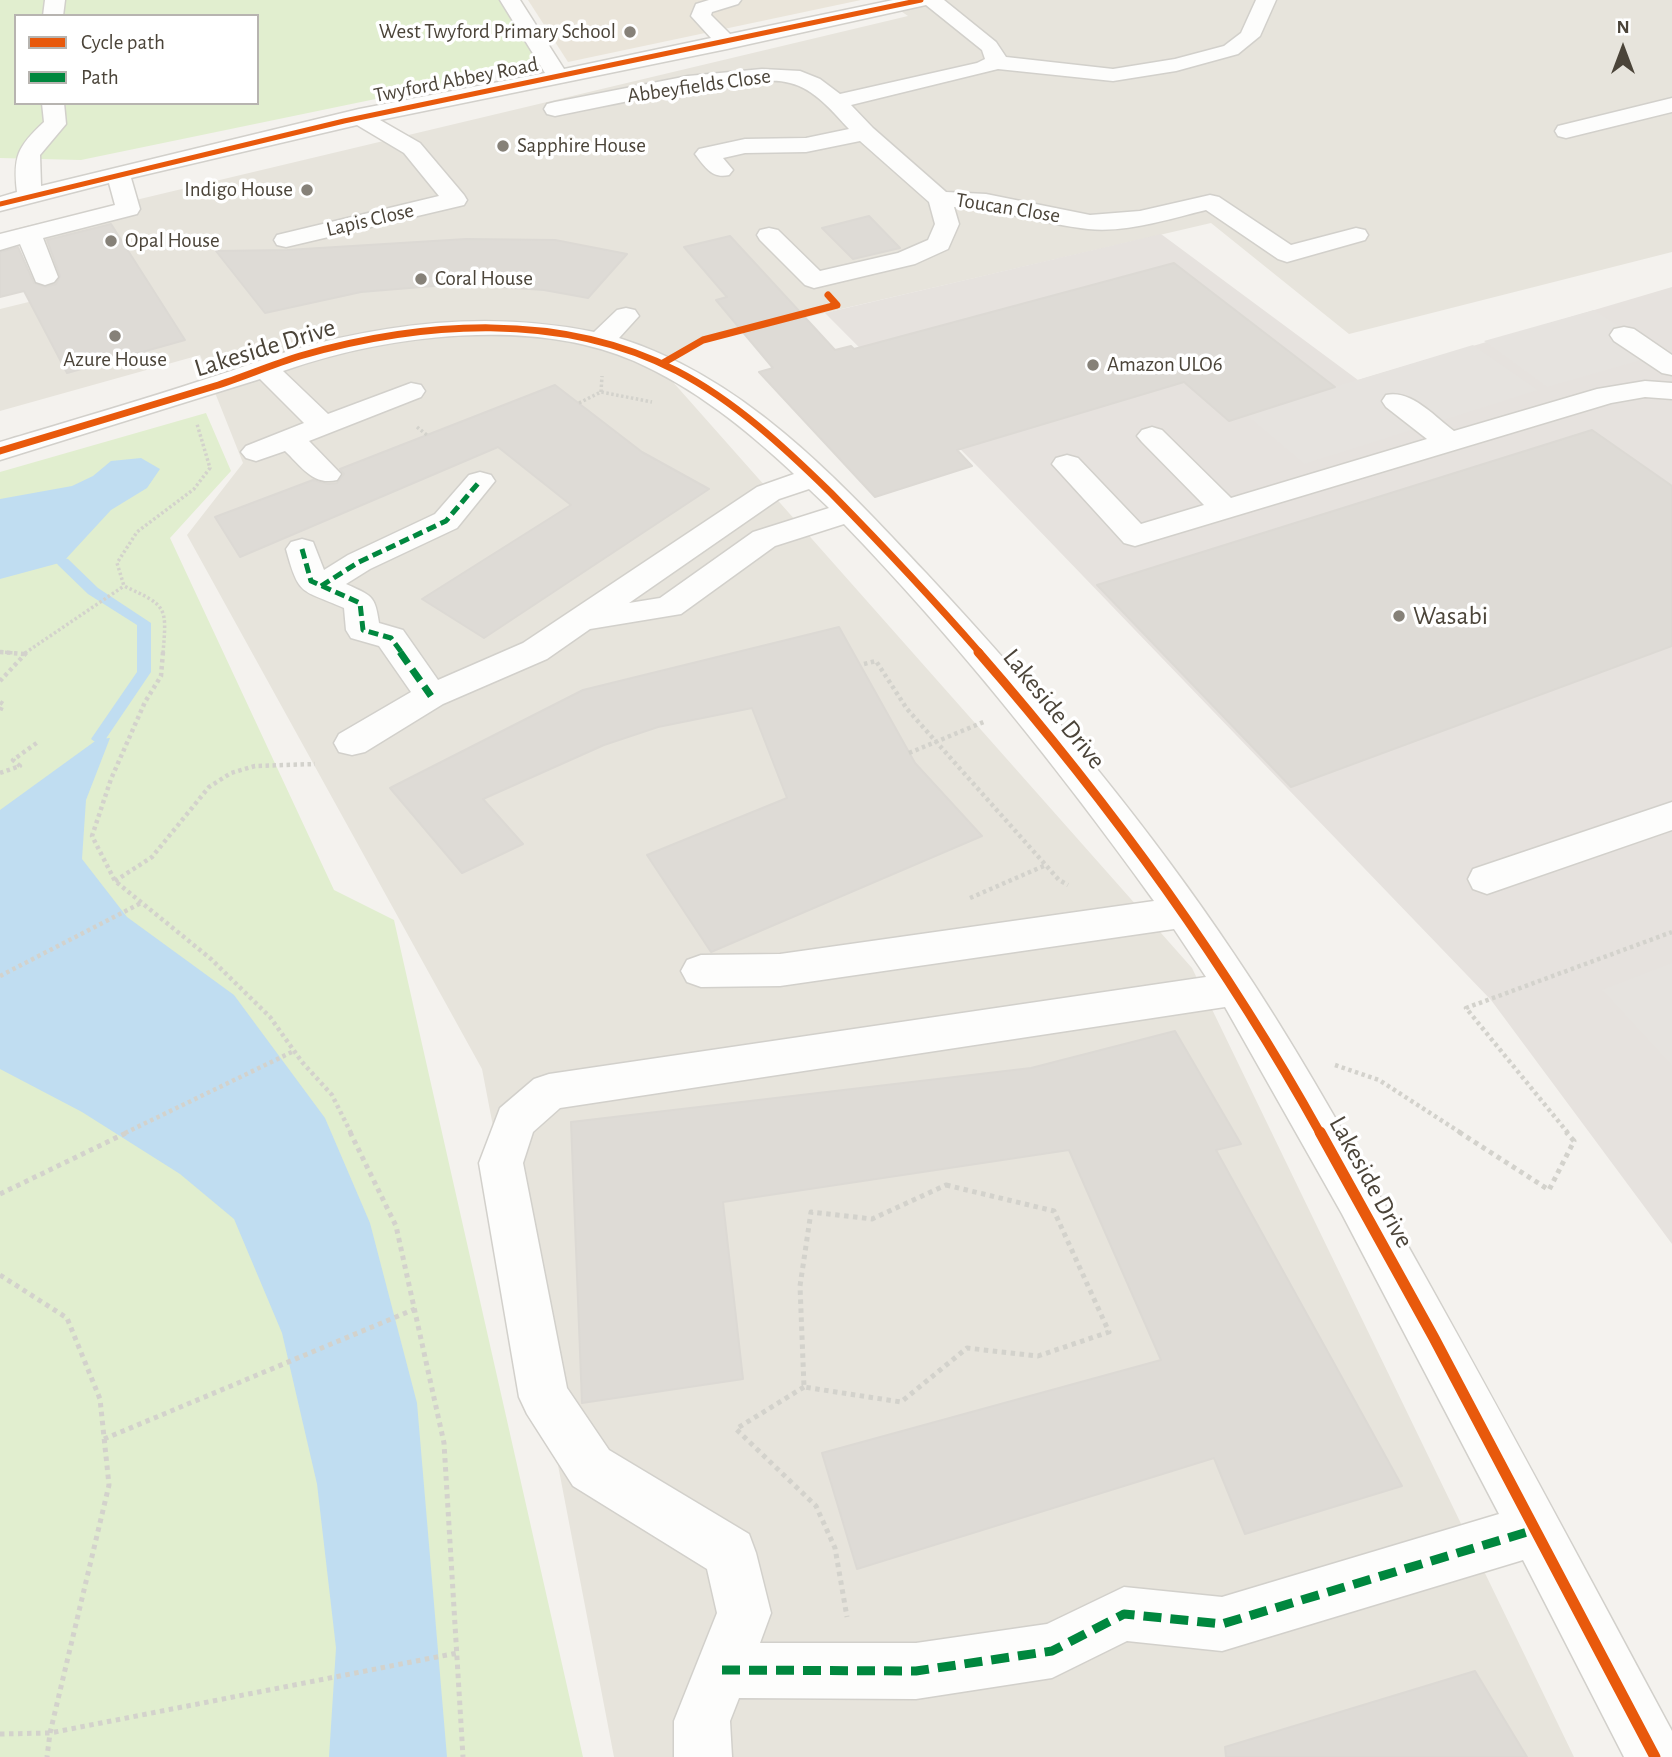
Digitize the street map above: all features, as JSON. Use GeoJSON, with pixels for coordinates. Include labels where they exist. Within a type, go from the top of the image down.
{"type":"FeatureCollection","features":[{"type":"Feature","properties":{"kind":"street"},"geometry":{"type":"LineString","coordinates":[[510,0],[558,77]]}},
{"type":"Feature","properties":{"kind":"street"},"geometry":{"type":"LineString","coordinates":[[727,43],[701,16],[703,8],[731,0]]}},
{"type":"Feature","properties":{"kind":"street","name":"Twyford Abbey Road"},"geometry":{"type":"LineString","coordinates":[[0,204],[359,116],[727,43],[859,6],[921,0]]}},
{"type":"Feature","properties":{"kind":"street"},"geometry":{"type":"LineString","coordinates":[[932,0],[989,46],[996,55],[995,62]]}},
{"type":"Feature","properties":{"kind":"street"},"geometry":{"type":"LineString","coordinates":[[836,102],[984,68],[995,62],[1113,75],[1176,65],[1231,50],[1250,36],[1266,0]]}},
{"type":"Feature","properties":{"kind":"street","name":"Abbeyfields Close"},"geometry":{"type":"LineString","coordinates":[[555,109],[688,83],[762,75],[792,76],[812,84],[836,102],[865,134],[940,199]]}},
{"type":"Feature","properties":{"kind":"street"},"geometry":{"type":"LineString","coordinates":[[30,196],[25,159],[29,148],[55,124],[53,105]]}},
{"type":"Feature","properties":{"kind":"street"},"geometry":{"type":"LineString","coordinates":[[1566,131],[1672,105]]}},
{"type":"Feature","properties":{"kind":"street","name":"Lapis Close"},"geometry":{"type":"LineString","coordinates":[[359,116],[378,130],[412,148],[473,220]]}},
{"type":"Feature","properties":{"kind":"street"},"geometry":{"type":"LineString","coordinates":[[721,170],[707,154],[745,146],[806,145],[865,134]]}},
{"type":"Feature","properties":{"kind":"street"},"geometry":{"type":"LineString","coordinates":[[0,242],[128,209],[118,174]]}},
{"type":"Feature","properties":{"kind":"street"},"geometry":{"type":"LineString","coordinates":[[1186,183],[1287,254],[1356,235]]}},
{"type":"Feature","properties":{"kind":"street","name":"Toucan Close"},"geometry":{"type":"LineString","coordinates":[[769,235],[821,288],[906,259],[939,244],[947,224],[940,199],[986,201],[1090,222],[1140,218],[1210,202]]}},
{"type":"Feature","properties":{"kind":"street","name":"Lapis Close"},"geometry":{"type":"LineString","coordinates":[[286,240],[455,200]]}},
{"type":"Feature","properties":{"kind":"street"},"geometry":{"type":"LineString","coordinates":[[29,234],[45,277]]}},
{"type":"Feature","properties":{"kind":"street","name":"Lakeside Drive"},"geometry":{"type":"LineString","coordinates":[[0,451],[359,341],[443,327],[613,328],[663,363],[700,383],[815,477],[943,608],[1026,705],[1184,912],[1268,1042],[1445,1356],[1655,1757]]}},
{"type":"Feature","properties":{"kind":"street"},"geometry":{"type":"LineString","coordinates":[[1624,335],[1672,367]]}},
{"type":"Feature","properties":{"kind":"street"},"geometry":{"type":"LineString","coordinates":[[264,368],[324,426]]}},
{"type":"Feature","properties":{"kind":"street"},"geometry":{"type":"LineString","coordinates":[[1068,464],[1135,536],[1607,395],[1645,389],[1672,391]]}},
{"type":"Feature","properties":{"kind":"street"},"geometry":{"type":"LineString","coordinates":[[256,452],[411,391]]}},
{"type":"Feature","properties":{"kind":"street"},"geometry":{"type":"LineString","coordinates":[[1396,401],[1448,441]]}},
{"type":"Feature","properties":{"kind":"street"},"geometry":{"type":"LineString","coordinates":[[1152,436],[1225,509]]}},
{"type":"Feature","properties":{"kind":"street"},"geometry":{"type":"LineString","coordinates":[[290,439],[326,474]]}},
{"type":"Feature","properties":{"kind":"street"},"geometry":{"type":"LineString","coordinates":[[352,743],[431,696],[534,651],[768,493],[815,477]]}},
{"type":"Feature","properties":{"kind":"street"},"geometry":{"type":"LineString","coordinates":[[321,586],[359,562],[446,521],[480,481]]}},
{"type":"Feature","properties":{"kind":"street"},"geometry":{"type":"LineString","coordinates":[[579,621],[669,607],[764,539],[849,512]]}},
{"type":"Feature","properties":{"kind":"street"},"geometry":{"type":"LineString","coordinates":[[705,536],[742,555]]}},
{"type":"Feature","properties":{"kind":"street"},"geometry":{"type":"LineString","coordinates":[[302,549],[311,581],[360,603],[363,630],[391,638],[431,696]]}},
{"type":"Feature","properties":{"kind":"street"},"geometry":{"type":"LineString","coordinates":[[1487,879],[1672,816]]}},
{"type":"Feature","properties":{"kind":"street"},"geometry":{"type":"LineString","coordinates":[[701,971],[780,970],[1184,912]]}},
{"type":"Feature","properties":{"kind":"street"},"geometry":{"type":"LineString","coordinates":[[703,1757],[702,1721],[744,1613],[730,1553],[592,1468],[544,1397],[501,1163],[515,1121],[549,1092],[1235,989]]}},
{"type":"Feature","properties":{"kind":"street"},"geometry":{"type":"LineString","coordinates":[[722,1670],[916,1671],[1052,1651],[1124,1614],[1222,1624],[1534,1530]]}},
{"type":"Feature","properties":{"kind":"path"},"geometry":{"type":"LineString","coordinates":[[601,381],[601,392]]}},
{"type":"Feature","properties":{"kind":"path"},"geometry":{"type":"LineString","coordinates":[[205,447],[210,468],[194,489],[137,532],[117,563],[124,586],[157,601],[166,618],[161,676],[145,702],[111,779],[92,836],[115,881],[144,902],[221,969],[270,1017],[294,1051],[332,1095],[396,1226],[444,1443],[463,1757]]}},
{"type":"Feature","properties":{"kind":"path"},"geometry":{"type":"LineString","coordinates":[[0,681],[25,654],[124,586]]}},
{"type":"Feature","properties":{"kind":"path"},"geometry":{"type":"LineString","coordinates":[[0,652],[25,654]]}},
{"type":"Feature","properties":{"kind":"path"},"geometry":{"type":"LineString","coordinates":[[864,664],[876,661],[908,709],[937,742],[1059,880],[1078,890]]}},
{"type":"Feature","properties":{"kind":"path"},"geometry":{"type":"LineString","coordinates":[[0,702],[3,704],[0,711]]}},
{"type":"Feature","properties":{"kind":"path"},"geometry":{"type":"LineString","coordinates":[[0,774],[20,766],[13,760],[38,742]]}},
{"type":"Feature","properties":{"kind":"path"},"geometry":{"type":"LineString","coordinates":[[909,753],[937,742]]}},
{"type":"Feature","properties":{"kind":"path"},"geometry":{"type":"LineString","coordinates":[[115,881],[152,857],[209,787],[231,773],[255,766],[314,764],[352,743]]}},
{"type":"Feature","properties":{"kind":"path"},"geometry":{"type":"LineString","coordinates":[[0,976],[144,902]]}},
{"type":"Feature","properties":{"kind":"path"},"geometry":{"type":"LineString","coordinates":[[1268,1042],[1379,1080],[1549,1190],[1574,1141],[1466,1008],[1672,932]]}},
{"type":"Feature","properties":{"kind":"path"},"geometry":{"type":"LineString","coordinates":[[0,1195],[294,1051]]}},
{"type":"Feature","properties":{"kind":"path"},"geometry":{"type":"LineString","coordinates":[[804,1387],[800,1286],[811,1212],[872,1219],[946,1185],[1054,1211],[1110,1332],[1038,1356],[967,1348],[901,1402],[804,1387],[736,1429],[816,1506],[835,1548],[855,1670]]}},
{"type":"Feature","properties":{"kind":"path"},"geometry":{"type":"LineString","coordinates":[[0,1275],[66,1318],[100,1399],[109,1485],[50,1733],[47,1757]]}},
{"type":"Feature","properties":{"kind":"path"},"geometry":{"type":"LineString","coordinates":[[104,1439],[415,1309]]}},
{"type":"Feature","properties":{"kind":"path"},"geometry":{"type":"LineString","coordinates":[[0,1734],[50,1733],[457,1653]]}},
{"type":"Feature","properties":{"kind":"shaded area","name":"West Twyford Primary School"},"geometry":{"type":"Polygon","coordinates":[[[528,0],[861,0],[568,62],[528,0]]]}},
{"type":"Feature","properties":{"kind":"shaded area"},"geometry":{"type":"Polygon","coordinates":[[[885,0],[1672,0],[1672,252],[1349,334],[1211,223],[708,340],[657,364],[1192,968],[1574,1757],[614,1757],[482,1069],[187,535],[243,463],[200,355],[0,411],[0,309],[41,299],[14,229],[908,16],[885,0]]]}},
{"type":"Feature","properties":{"kind":"shaded area"},"geometry":{"type":"Polygon","coordinates":[[[1161,234],[1358,380],[1672,287],[1672,1244],[1491,1000],[981,470],[825,313],[1161,234]]]}},
{"type":"Feature","properties":{"kind":"shaded area"},"geometry":{"type":"Polygon","coordinates":[[[1594,310],[1662,354],[1547,387],[1484,341],[1594,310]]]}},
{"type":"Feature","properties":{"kind":"shaded area"},"geometry":{"type":"Polygon","coordinates":[[[1473,345],[1538,390],[1304,464],[1245,414],[1473,345]]]}},
{"type":"Feature","properties":{"kind":"shaded area"},"geometry":{"type":"Polygon","coordinates":[[[1672,963],[1672,1066],[1602,990],[1672,963]]]}},
{"type":"Feature","properties":{"kind":"green space"},"geometry":{"type":"Polygon","coordinates":[[[0,0],[519,0],[559,61],[81,160],[0,158],[0,0]]]}},
{"type":"Feature","properties":{"kind":"green space"},"geometry":{"type":"Polygon","coordinates":[[[206,413],[231,471],[170,538],[334,890],[394,920],[583,1757],[0,1757],[0,472],[206,413]]]}},
{"type":"Feature","properties":{"kind":"water"},"geometry":{"type":"Polygon","coordinates":[[[141,458],[160,469],[147,488],[111,510],[63,562],[0,579],[0,499],[72,486],[93,476],[111,461],[141,458]]]}},
{"type":"Feature","properties":{"kind":"water"},"geometry":{"type":"Polygon","coordinates":[[[110,738],[86,800],[82,859],[127,917],[234,995],[325,1118],[370,1223],[417,1403],[447,1757],[329,1757],[336,1648],[317,1484],[282,1333],[234,1219],[180,1174],[82,1112],[0,1069],[0,810],[98,739],[110,738]]]}},
{"type":"Feature","properties":{"kind":"building"},"geometry":{"type":"Polygon","coordinates":[[[869,216],[900,248],[853,259],[822,228],[869,216]]]}},
{"type":"Feature","properties":{"kind":"building"},"geometry":{"type":"Polygon","coordinates":[[[111,224],[185,340],[67,373],[24,291],[0,297],[0,252],[18,247],[34,283],[46,287],[56,284],[60,276],[47,240],[111,224]]]}},
{"type":"Feature","properties":{"kind":"building","name":"Amazon ULO6"},"geometry":{"type":"Polygon","coordinates":[[[730,236],[835,350],[851,346],[854,349],[1174,263],[1335,387],[1229,421],[1184,382],[957,450],[972,466],[875,497],[759,372],[773,368],[716,300],[727,297],[684,247],[730,236]]]}},
{"type":"Feature","properties":{"kind":"building","name":"Coral House"},"geometry":{"type":"Polygon","coordinates":[[[466,239],[555,240],[627,254],[588,298],[544,290],[458,284],[361,292],[265,313],[216,251],[287,250],[466,239]]]}},
{"type":"Feature","properties":{"kind":"building"},"geometry":{"type":"Polygon","coordinates":[[[555,385],[642,452],[709,489],[484,638],[422,599],[571,505],[498,447],[240,557],[215,517],[313,480],[328,484],[337,483],[344,474],[340,469],[555,385]]]}},
{"type":"Feature","properties":{"kind":"building","name":"Wasabi"},"geometry":{"type":"Polygon","coordinates":[[[1592,430],[1672,486],[1672,646],[1291,787],[1097,585],[1592,430]]]}},
{"type":"Feature","properties":{"kind":"building"},"geometry":{"type":"Polygon","coordinates":[[[839,627],[915,763],[982,836],[711,952],[647,855],[787,798],[752,708],[658,727],[604,745],[483,799],[523,844],[462,873],[390,788],[583,690],[839,627]]]}},
{"type":"Feature","properties":{"kind":"building"},"geometry":{"type":"Polygon","coordinates":[[[1175,1031],[1241,1144],[1216,1150],[1402,1486],[1245,1534],[1214,1458],[857,1569],[822,1453],[1161,1360],[1069,1150],[723,1202],[743,1379],[582,1403],[571,1122],[1031,1068],[1175,1031]]]}},
{"type":"Feature","properties":{"kind":"building"},"geometry":{"type":"Polygon","coordinates":[[[1475,1671],[1527,1757],[1226,1757],[1225,1747],[1475,1671]]]}},
{"type":"Feature","properties":{"kind":"waterway"},"geometry":{"type":"LineString","coordinates":[[63,562],[93,591],[144,623],[144,672],[98,739]]}},
{"type":"Feature","properties":{"kind":"marked path"},"geometry":{"type":"LineString","coordinates":[[321,586],[359,562],[446,521],[480,481]]}},
{"type":"Feature","properties":{"kind":"marked path"},"geometry":{"type":"LineString","coordinates":[[302,549],[311,581],[360,603],[363,630],[391,638],[431,696]]}},
{"type":"Feature","properties":{"kind":"marked path"},"geometry":{"type":"LineString","coordinates":[[722,1670],[916,1671],[1052,1651],[1124,1614],[1222,1624],[1534,1530]]}},
{"type":"Feature","properties":{"kind":"cycle path"},"geometry":{"type":"LineString","coordinates":[[0,204],[114,174],[344,121],[921,0]]}},
{"type":"Feature","properties":{"kind":"cycle path"},"geometry":{"type":"LineString","coordinates":[[663,363],[703,340],[837,305],[828,295]]}},
{"type":"Feature","properties":{"kind":"cycle path"},"geometry":{"type":"LineString","coordinates":[[0,451],[220,384],[301,356],[375,339],[450,329],[525,329],[600,341],[640,354],[679,372],[749,419],[813,476],[963,633],[1075,768],[1204,942],[1283,1068],[1396,1269],[1655,1757]]}},
{"type":"Feature","properties":{"kind":"place","name":"West Twyford Primary School"},"geometry":{"type":"Point","coordinates":[630,32]}},
{"type":"Feature","properties":{"kind":"place","name":"Sapphire House"},"geometry":{"type":"Point","coordinates":[503,146]}},
{"type":"Feature","properties":{"kind":"place","name":"Indigo House"},"geometry":{"type":"Point","coordinates":[307,190]}},
{"type":"Feature","properties":{"kind":"place","name":"Opal House"},"geometry":{"type":"Point","coordinates":[111,241]}},
{"type":"Feature","properties":{"kind":"place","name":"Coral House"},"geometry":{"type":"Point","coordinates":[421,279]}},
{"type":"Feature","properties":{"kind":"place","name":"Azure House"},"geometry":{"type":"Point","coordinates":[115,336]}},
{"type":"Feature","properties":{"kind":"place","name":"Amazon ULO6"},"geometry":{"type":"Point","coordinates":[1093,365]}},
{"type":"Feature","properties":{"kind":"place","name":"Wasabi"},"geometry":{"type":"Point","coordinates":[1399,616]}}]}
